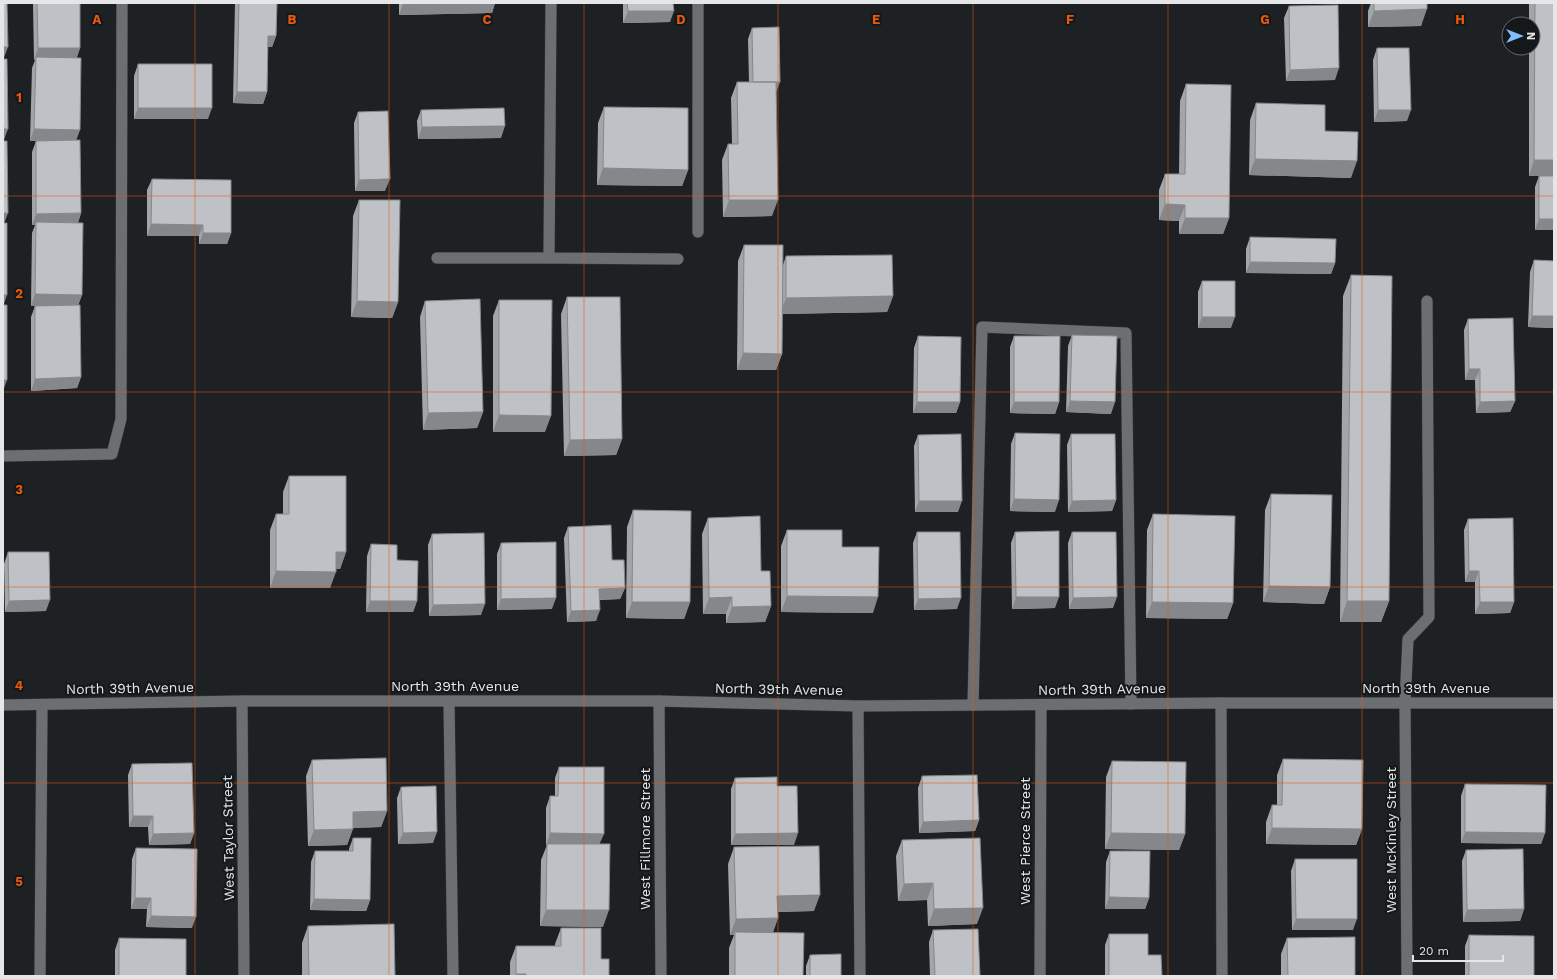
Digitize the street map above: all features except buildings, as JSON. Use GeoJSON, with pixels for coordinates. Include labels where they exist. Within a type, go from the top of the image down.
{"type":"FeatureCollection","features":[{"type":"Feature","properties":{"kind":"street"},"geometry":{"type":"LineString","coordinates":[[3,456],[112,454],[121,419],[122,3]]}},
{"type":"Feature","properties":{"kind":"street"},"geometry":{"type":"LineString","coordinates":[[549,258],[551,3]]}},
{"type":"Feature","properties":{"kind":"street"},"geometry":{"type":"LineString","coordinates":[[698,3],[698,232]]}},
{"type":"Feature","properties":{"kind":"street"},"geometry":{"type":"LineString","coordinates":[[437,258],[678,259]]}},
{"type":"Feature","properties":{"kind":"street","name":"West McKinley Street"},"geometry":{"type":"LineString","coordinates":[[1407,976],[1405,703],[1408,639],[1429,617],[1427,301]]}},
{"type":"Feature","properties":{"kind":"street"},"geometry":{"type":"LineString","coordinates":[[973,705],[982,327],[1126,333],[1131,704]]}},
{"type":"Feature","properties":{"kind":"street","name":"North 39th Avenue"},"geometry":{"type":"LineString","coordinates":[[3,705],[242,701],[659,701],[858,706],[1221,703],[1554,703]]}},
{"type":"Feature","properties":{"kind":"street","name":"West Taylor Street"},"geometry":{"type":"LineString","coordinates":[[242,701],[244,976]]}},
{"type":"Feature","properties":{"kind":"street"},"geometry":{"type":"LineString","coordinates":[[449,701],[453,976]]}},
{"type":"Feature","properties":{"kind":"street","name":"West Fillmore Street"},"geometry":{"type":"LineString","coordinates":[[659,701],[661,976]]}},
{"type":"Feature","properties":{"kind":"street"},"geometry":{"type":"LineString","coordinates":[[1221,703],[1222,976]]}},
{"type":"Feature","properties":{"kind":"street"},"geometry":{"type":"LineString","coordinates":[[40,976],[42,705]]}},
{"type":"Feature","properties":{"kind":"street","name":"West Pierce Street"},"geometry":{"type":"LineString","coordinates":[[1040,976],[1041,705]]}},
{"type":"Feature","properties":{"kind":"street"},"geometry":{"type":"LineString","coordinates":[[858,706],[860,976]]}}]}
